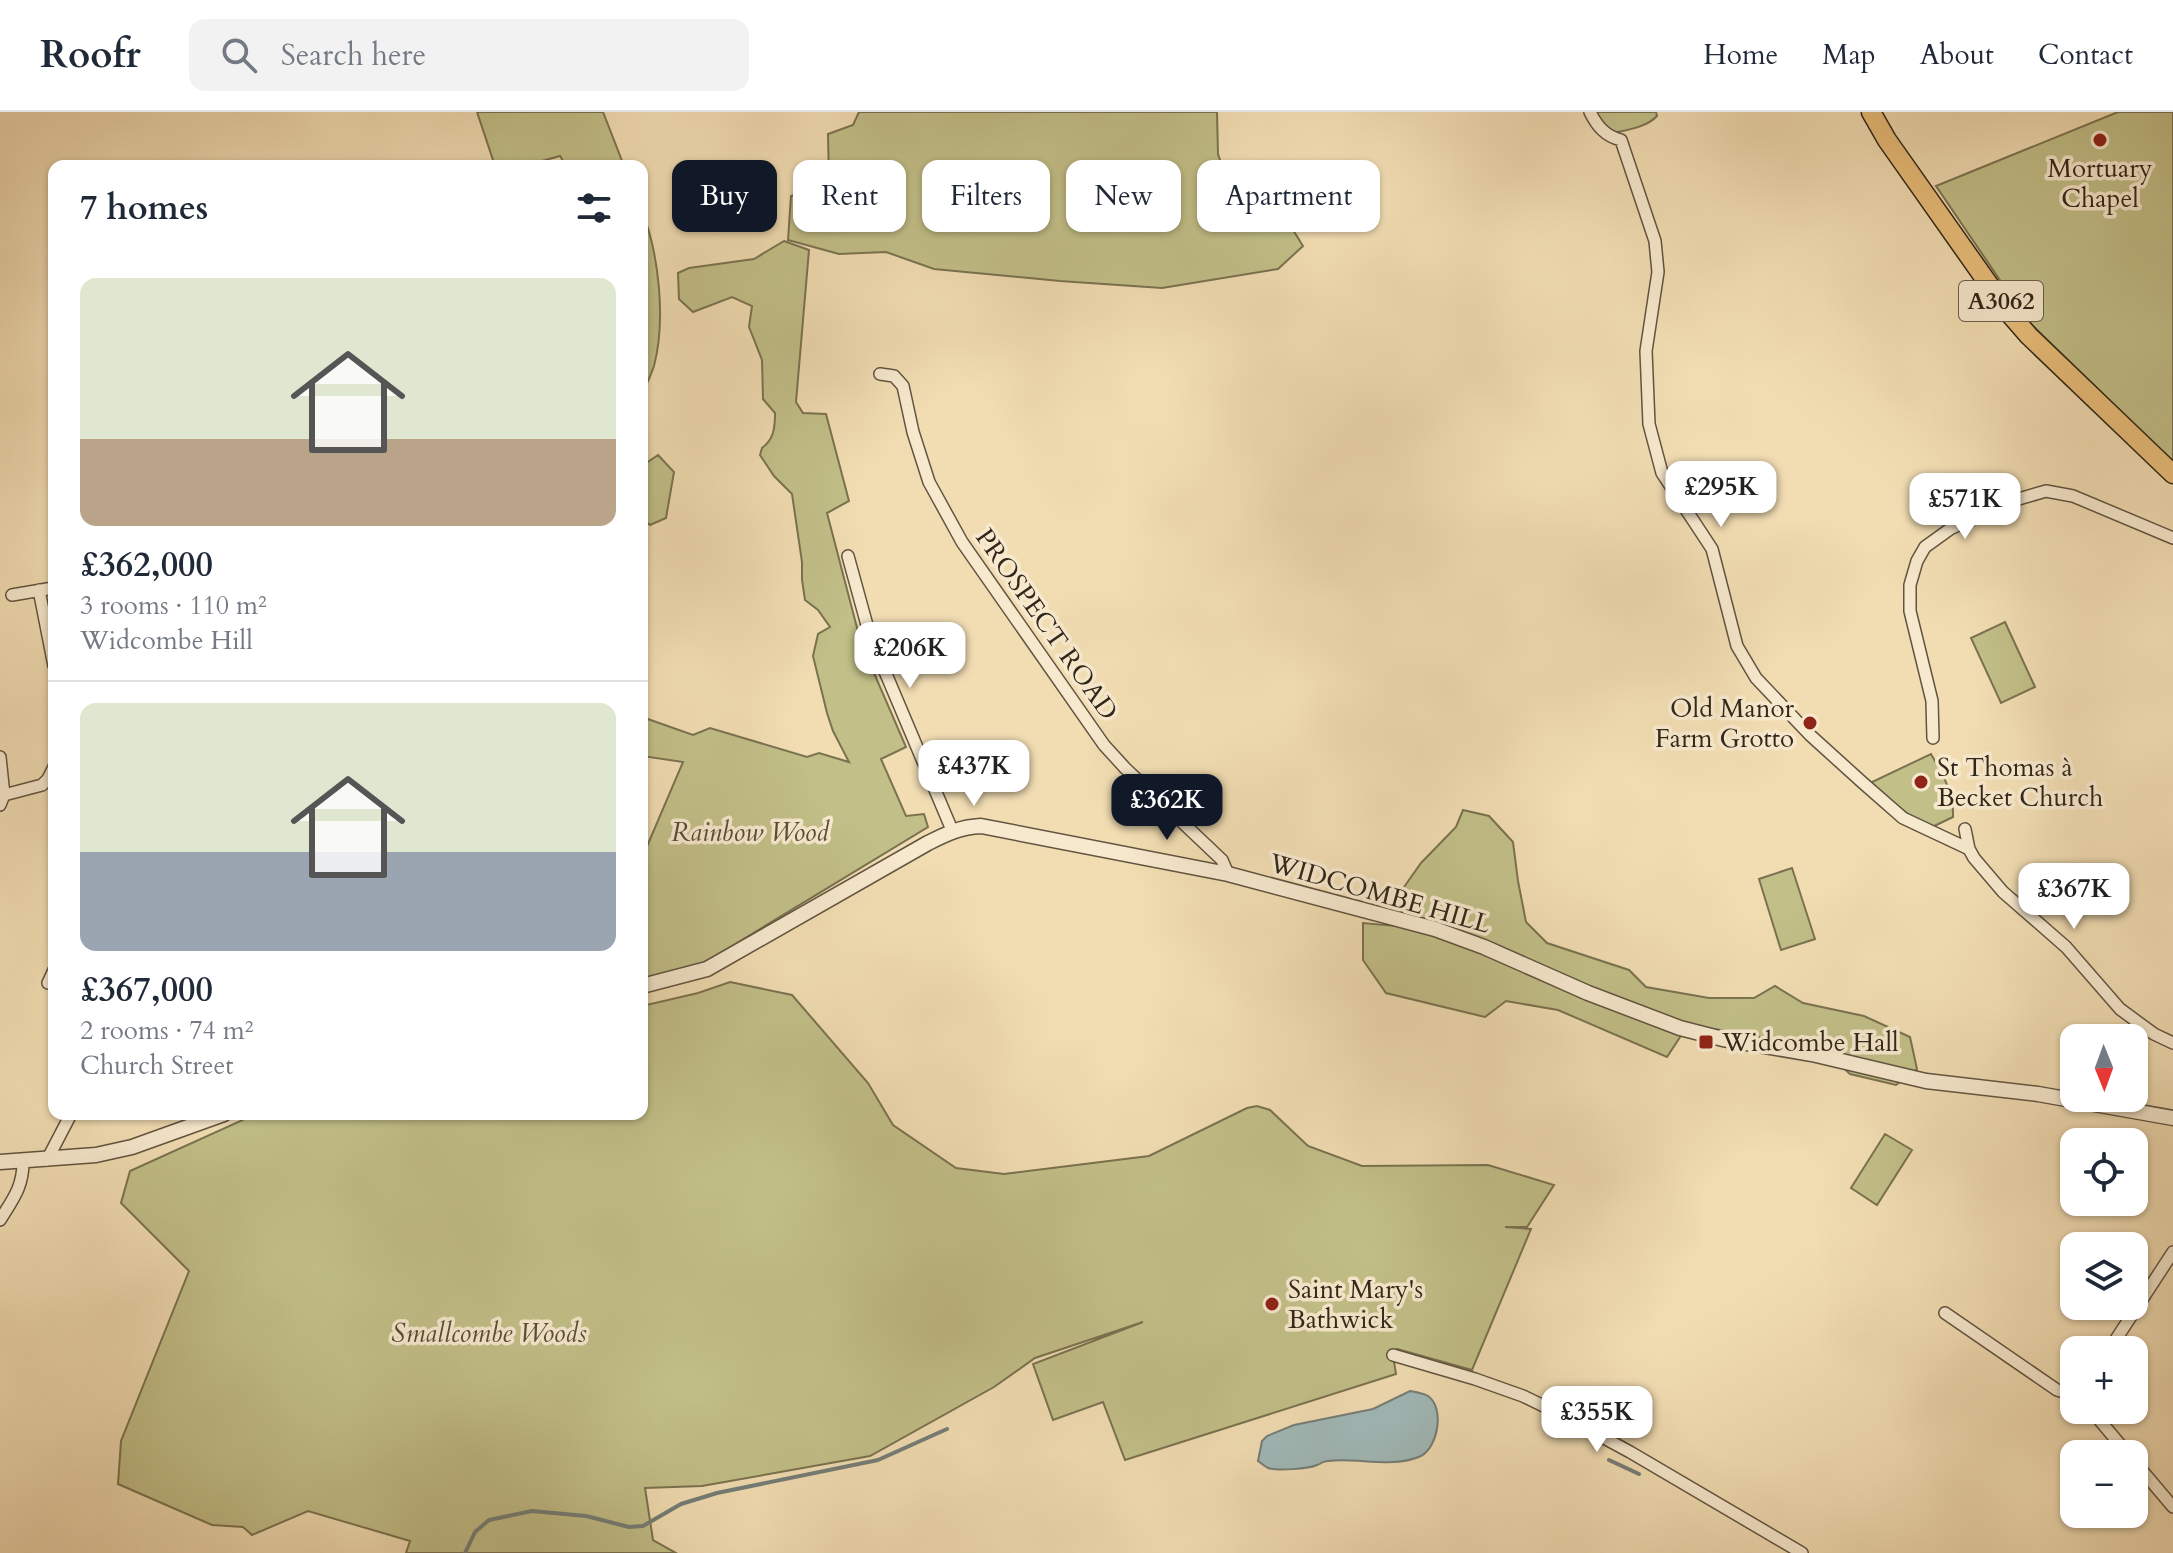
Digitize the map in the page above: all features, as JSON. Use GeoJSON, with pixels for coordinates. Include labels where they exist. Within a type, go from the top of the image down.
{"type":"FeatureCollection","features":[{"type":"Feature","properties":{"kind":"main road","name":"A3062"},"geometry":{"type":"LineString","coordinates":[[1871,112],[1887,140],[2009,313],[2029,336],[2173,474]]}},
{"type":"Feature","properties":{"kind":"street"},"geometry":{"type":"LineString","coordinates":[[1590,112],[1601,130],[1621,140],[1655,241],[1658,272],[1646,351],[1649,424],[1662,473],[1712,549],[1737,646],[1756,678],[1810,735],[1903,818],[1969,849]]}},
{"type":"Feature","properties":{"kind":"street","name":"PROSPECT ROAD"},"geometry":{"type":"LineString","coordinates":[[880,374],[894,376],[903,386],[929,482],[971,555],[1104,745],[1222,860],[1228,874]]}},
{"type":"Feature","properties":{"kind":"street"},"geometry":{"type":"LineString","coordinates":[[1933,738],[1932,701],[1910,611],[1910,585],[1925,547],[1950,529],[2005,503],[2046,491],[2073,496],[2173,538]]}},
{"type":"Feature","properties":{"kind":"street"},"geometry":{"type":"LineString","coordinates":[[848,556],[870,636],[952,830]]}},
{"type":"Feature","properties":{"kind":"street"},"geometry":{"type":"LineString","coordinates":[[12,595],[48,589]]}},
{"type":"Feature","properties":{"kind":"street"},"geometry":{"type":"LineString","coordinates":[[39,590],[48,636]]}},
{"type":"Feature","properties":{"kind":"street"},"geometry":{"type":"LineString","coordinates":[[0,757],[2,800],[42,785],[48,779]]}},
{"type":"Feature","properties":{"kind":"street","name":"WIDCOMBE HILL"},"geometry":{"type":"LineString","coordinates":[[648,984],[707,969],[952,830],[965,827],[997,829],[1228,874],[1435,929],[1588,993],[1709,1036],[1812,1054],[1917,1080],[2038,1094],[2173,1118]]}},
{"type":"Feature","properties":{"kind":"street"},"geometry":{"type":"LineString","coordinates":[[1965,829],[1974,858],[2003,892],[2066,947],[2120,1009],[2154,1034],[2173,1043]]}},
{"type":"Feature","properties":{"kind":"street"},"geometry":{"type":"LineString","coordinates":[[47,1160],[68,1120]]}},
{"type":"Feature","properties":{"kind":"street"},"geometry":{"type":"LineString","coordinates":[[0,1162],[96,1155],[132,1147],[207,1120]]}},
{"type":"Feature","properties":{"kind":"street"},"geometry":{"type":"LineString","coordinates":[[0,1220],[20,1188],[23,1162]]}},
{"type":"Feature","properties":{"kind":"street"},"geometry":{"type":"LineString","coordinates":[[2118,1336],[2173,1252]]}},
{"type":"Feature","properties":{"kind":"street"},"geometry":{"type":"LineString","coordinates":[[1945,1313],[2060,1391]]}},
{"type":"Feature","properties":{"kind":"street"},"geometry":{"type":"LineString","coordinates":[[1393,1355],[1523,1396],[1630,1452],[1802,1553]]}},
{"type":"Feature","properties":{"kind":"street"},"geometry":{"type":"LineString","coordinates":[[2103,1424],[2116,1440]]}},
{"type":"Feature","properties":{"kind":"street"},"geometry":{"type":"LineString","coordinates":[[2148,1478],[2173,1507]]}},
{"type":"Feature","properties":{"kind":"green space"},"geometry":{"type":"Polygon","coordinates":[[[477,112],[603,112],[622,160],[562,160],[560,156],[546,160],[493,160],[477,112]]]}},
{"type":"Feature","properties":{"kind":"green space"},"geometry":{"type":"Polygon","coordinates":[[[859,112],[1217,112],[1220,160],[1197,160],[1197,232],[1294,232],[1303,246],[1278,269],[1162,288],[934,269],[886,252],[839,254],[788,240],[793,195],[793,232],[906,232],[906,160],[829,160],[828,134],[853,125],[859,112]]]}},
{"type":"Feature","properties":{"kind":"green space"},"geometry":{"type":"Polygon","coordinates":[[[1593,112],[1656,112],[1657,116],[1641,126],[1609,134],[1593,112]]]}},
{"type":"Feature","properties":{"kind":"green space"},"geometry":{"type":"Polygon","coordinates":[[[2118,112],[2173,112],[2173,462],[2027,320],[1936,186],[2118,112]]]}},
{"type":"Feature","properties":{"kind":"green space"},"geometry":{"type":"Polygon","coordinates":[[[648,228],[660,308],[654,366],[648,380],[648,228]]]}},
{"type":"Feature","properties":{"kind":"green space","name":"Rainbow Wood"},"geometry":{"type":"Polygon","coordinates":[[[784,241],[809,250],[796,402],[803,413],[826,414],[849,501],[827,513],[861,643],[906,747],[881,759],[906,816],[924,814],[928,827],[699,966],[648,979],[648,844],[683,762],[648,757],[648,719],[693,735],[710,728],[807,757],[819,753],[849,762],[833,731],[813,656],[818,634],[830,627],[818,610],[805,600],[792,494],[774,476],[760,455],[773,433],[775,413],[763,399],[762,360],[749,327],[752,306],[732,297],[693,312],[679,299],[678,273],[689,268],[754,259],[784,241]]]}},
{"type":"Feature","properties":{"kind":"green space"},"geometry":{"type":"Polygon","coordinates":[[[658,455],[674,472],[666,518],[650,525],[648,523],[648,462],[658,455]]]}},
{"type":"Feature","properties":{"kind":"green space"},"geometry":{"type":"Polygon","coordinates":[[[2005,622],[2035,687],[2001,703],[1971,638],[2005,622]]]}},
{"type":"Feature","properties":{"kind":"green space"},"geometry":{"type":"Polygon","coordinates":[[[1931,754],[1950,792],[1953,817],[1930,828],[1870,783],[1931,754]]]}},
{"type":"Feature","properties":{"kind":"green space"},"geometry":{"type":"Polygon","coordinates":[[[1463,810],[1489,816],[1513,842],[1526,922],[1547,943],[1629,970],[1646,987],[1709,998],[1754,998],[1775,986],[1803,1003],[1864,1016],[1910,1037],[1917,1069],[1896,1085],[1850,1074],[1819,1044],[1686,1028],[1667,1057],[1558,1010],[1506,1001],[1485,1017],[1386,993],[1363,960],[1363,923],[1396,926],[1397,897],[1421,863],[1456,827],[1463,810]]]}},
{"type":"Feature","properties":{"kind":"green space"},"geometry":{"type":"Polygon","coordinates":[[[1792,868],[1815,939],[1781,950],[1759,879],[1792,868]]]}},
{"type":"Feature","properties":{"kind":"green space","name":"Smallcombe Woods"},"geometry":{"type":"Polygon","coordinates":[[[730,982],[792,995],[868,1083],[893,1125],[956,1168],[1004,1174],[1149,1156],[1257,1106],[1270,1110],[1308,1146],[1362,1166],[1488,1165],[1554,1185],[1527,1227],[1505,1227],[1531,1229],[1472,1370],[1397,1349],[1393,1355],[1396,1374],[1125,1460],[1103,1402],[1053,1420],[1033,1364],[1143,1322],[1035,1358],[994,1387],[870,1456],[702,1486],[645,1488],[653,1540],[676,1553],[406,1553],[410,1541],[308,1511],[252,1535],[243,1527],[212,1525],[118,1484],[121,1441],[189,1271],[121,1203],[130,1171],[243,1120],[648,1120],[648,1005],[730,982]]]}},
{"type":"Feature","properties":{"kind":"green space"},"geometry":{"type":"Polygon","coordinates":[[[1885,1134],[1912,1150],[1877,1205],[1851,1188],[1885,1134]]]}},
{"type":"Feature","properties":{"kind":"water"},"geometry":{"type":"Polygon","coordinates":[[[1410,1391],[1428,1396],[1438,1418],[1432,1445],[1421,1456],[1399,1462],[1339,1460],[1307,1468],[1285,1469],[1268,1468],[1258,1461],[1262,1441],[1267,1436],[1294,1425],[1373,1409],[1410,1391]]]}},
{"type":"Feature","properties":{"kind":"waterway"},"geometry":{"type":"LineString","coordinates":[[465,1553],[475,1532],[489,1520],[532,1511],[586,1516],[629,1527],[643,1526],[681,1504],[717,1493],[878,1460],[947,1429]]}},
{"type":"Feature","properties":{"kind":"waterway"},"geometry":{"type":"LineString","coordinates":[[1609,1460],[1639,1474]]}},
{"type":"Feature","properties":{"kind":"place","name":"Mortuary Chapel"},"geometry":{"type":"Point","coordinates":[2100,140]}},
{"type":"Feature","properties":{"kind":"place","name":"Old Manor Farm Grotto"},"geometry":{"type":"Point","coordinates":[1810,723]}},
{"type":"Feature","properties":{"kind":"place","name":"St Thomas à Becket Church"},"geometry":{"type":"Point","coordinates":[1921,782]}},
{"type":"Feature","properties":{"kind":"place","name":"Widcombe Hall"},"geometry":{"type":"Point","coordinates":[1706,1042]}},
{"type":"Feature","properties":{"kind":"place","name":"Saint Mary's Bathwick"},"geometry":{"type":"Point","coordinates":[1272,1304]}}]}
